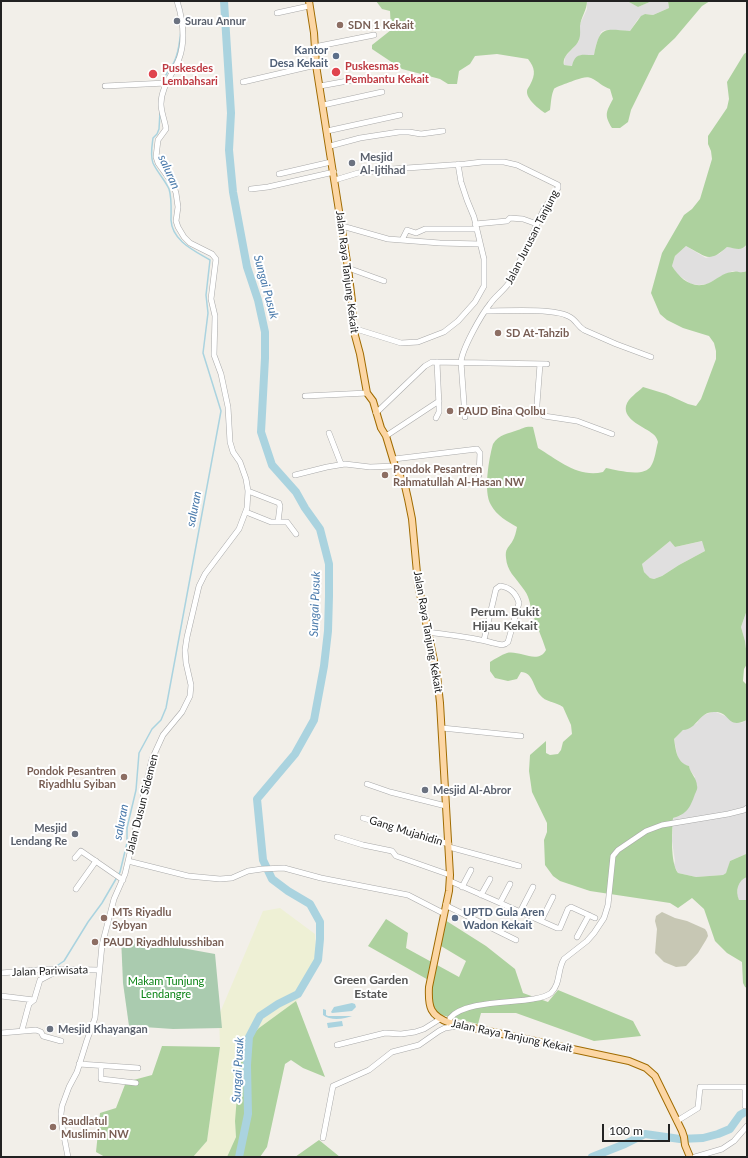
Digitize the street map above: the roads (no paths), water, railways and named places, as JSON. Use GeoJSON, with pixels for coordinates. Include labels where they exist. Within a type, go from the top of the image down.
{"type":"FeatureCollection","features":[{"type":"Feature","properties":{"kind":"main road","name":"Jalan Raya Tanjung Kekait"},"geometry":{"type":"LineString","coordinates":[[309,4],[314,33],[316,65],[330,146],[331,162],[334,172],[348,268],[352,301],[353,328],[360,354],[367,393],[373,401],[381,428],[386,436],[396,466],[405,486],[412,519],[418,584],[437,675],[442,728],[450,878],[429,987],[429,1000],[431,1008],[440,1019],[450,1023],[629,1061],[650,1070],[655,1076],[684,1136],[685,1145],[690,1157]]}},
{"type":"Feature","properties":{"kind":"street","name":"Jalan Dusun Sidemen"},"geometry":{"type":"LineString","coordinates":[[68,1157],[61,1114],[66,1095],[77,1072],[95,1018],[102,945],[114,899],[120,879],[128,861],[154,752],[163,735],[182,712],[189,700],[191,685],[186,663],[186,643],[200,583],[242,524],[246,512],[248,491],[243,468],[239,459],[233,452],[230,442],[228,407],[222,374],[214,355],[215,316],[211,299],[216,259],[212,254],[190,243],[180,231],[176,221],[178,202],[175,188],[156,158],[157,142],[166,129],[161,104],[164,83],[178,60],[183,30],[177,1]]}},
{"type":"Feature","properties":{"kind":"street"},"geometry":{"type":"LineString","coordinates":[[277,13],[309,4]]}},
{"type":"Feature","properties":{"kind":"street"},"geometry":{"type":"LineString","coordinates":[[314,47],[374,35]]}},
{"type":"Feature","properties":{"kind":"street"},"geometry":{"type":"LineString","coordinates":[[242,82],[316,65]]}},
{"type":"Feature","properties":{"kind":"street"},"geometry":{"type":"LineString","coordinates":[[320,86],[364,78]]}},
{"type":"Feature","properties":{"kind":"street"},"geometry":{"type":"LineString","coordinates":[[105,86],[164,83]]}},
{"type":"Feature","properties":{"kind":"street"},"geometry":{"type":"LineString","coordinates":[[323,105],[382,92]]}},
{"type":"Feature","properties":{"kind":"street"},"geometry":{"type":"LineString","coordinates":[[327,131],[400,115]]}},
{"type":"Feature","properties":{"kind":"street"},"geometry":{"type":"LineString","coordinates":[[330,146],[360,138],[399,132],[421,134],[443,131]]}},
{"type":"Feature","properties":{"kind":"street"},"geometry":{"type":"LineString","coordinates":[[278,174],[331,162]]}},
{"type":"Feature","properties":{"kind":"street","name":"Jalan Jurusan Tanjung"},"geometry":{"type":"LineString","coordinates":[[335,180],[365,172],[392,168],[482,162],[510,163],[557,184],[558,188],[543,211],[511,280],[505,289],[491,302],[464,350],[461,362]]}},
{"type":"Feature","properties":{"kind":"street"},"geometry":{"type":"LineString","coordinates":[[353,328],[404,344],[425,340],[444,332],[469,310],[484,288],[484,259],[473,213],[461,182],[458,164]]}},
{"type":"Feature","properties":{"kind":"street"},"geometry":{"type":"LineString","coordinates":[[251,188],[268,187],[334,172]]}},
{"type":"Feature","properties":{"kind":"street"},"geometry":{"type":"LineString","coordinates":[[402,240],[407,230],[416,233],[425,228],[476,226],[507,221],[510,218],[523,219],[537,224]]}},
{"type":"Feature","properties":{"kind":"street"},"geometry":{"type":"LineString","coordinates":[[342,226],[384,238],[440,243],[480,244]]}},
{"type":"Feature","properties":{"kind":"street"},"geometry":{"type":"LineString","coordinates":[[348,268],[384,281]]}},
{"type":"Feature","properties":{"kind":"street"},"geometry":{"type":"LineString","coordinates":[[486,311],[536,311],[564,314],[576,320],[580,328],[584,330],[616,344],[651,356]]}},
{"type":"Feature","properties":{"kind":"street"},"geometry":{"type":"LineString","coordinates":[[436,362],[439,400],[439,412],[436,418]]}},
{"type":"Feature","properties":{"kind":"street"},"geometry":{"type":"LineString","coordinates":[[461,362],[465,417]]}},
{"type":"Feature","properties":{"kind":"street"},"geometry":{"type":"LineString","coordinates":[[376,413],[430,363],[461,362],[547,364]]}},
{"type":"Feature","properties":{"kind":"street"},"geometry":{"type":"LineString","coordinates":[[540,364],[536,404],[537,410],[540,413],[549,417],[577,421],[612,434]]}},
{"type":"Feature","properties":{"kind":"street"},"geometry":{"type":"LineString","coordinates":[[305,396],[367,393]]}},
{"type":"Feature","properties":{"kind":"street"},"geometry":{"type":"LineString","coordinates":[[386,436],[439,400]]}},
{"type":"Feature","properties":{"kind":"street"},"geometry":{"type":"LineString","coordinates":[[329,433],[341,464]]}},
{"type":"Feature","properties":{"kind":"street"},"geometry":{"type":"LineString","coordinates":[[394,459],[478,449],[480,453],[479,475]]}},
{"type":"Feature","properties":{"kind":"street"},"geometry":{"type":"LineString","coordinates":[[295,476],[341,464],[396,466]]}},
{"type":"Feature","properties":{"kind":"street"},"geometry":{"type":"LineString","coordinates":[[248,491],[279,503],[278,522]]}},
{"type":"Feature","properties":{"kind":"street"},"geometry":{"type":"LineString","coordinates":[[246,512],[271,522],[288,523],[296,534]]}},
{"type":"Feature","properties":{"kind":"street"},"geometry":{"type":"LineString","coordinates":[[427,632],[484,640],[503,645],[508,642],[519,603],[512,591],[507,588],[500,586],[496,589],[484,640]]}},
{"type":"Feature","properties":{"kind":"street"},"geometry":{"type":"LineString","coordinates":[[442,728],[521,736]]}},
{"type":"Feature","properties":{"kind":"street"},"geometry":{"type":"LineString","coordinates":[[367,784],[390,792],[446,806]]}},
{"type":"Feature","properties":{"kind":"street"},"geometry":{"type":"LineString","coordinates":[[450,1023],[452,1014],[463,1009],[474,1006],[526,1000],[550,993],[558,983],[564,959],[594,934],[604,918],[608,905],[613,856],[618,850],[646,831],[662,825],[728,814],[747,808]]}},
{"type":"Feature","properties":{"kind":"street","name":"Gang Mujahidin"},"geometry":{"type":"LineString","coordinates":[[363,818],[449,846],[519,866]]}},
{"type":"Feature","properties":{"kind":"street"},"geometry":{"type":"LineString","coordinates":[[337,837],[363,845],[393,851],[396,856],[450,878],[462,887],[557,928],[560,928],[568,910],[573,907],[595,918]]}},
{"type":"Feature","properties":{"kind":"street"},"geometry":{"type":"LineString","coordinates":[[75,858],[81,851],[120,879]]}},
{"type":"Feature","properties":{"kind":"street"},"geometry":{"type":"LineString","coordinates":[[76,889],[96,861]]}},
{"type":"Feature","properties":{"kind":"street"},"geometry":{"type":"LineString","coordinates":[[128,861],[188,876],[208,879],[228,879],[248,871],[275,867],[288,869],[321,878],[408,895],[443,913]]}},
{"type":"Feature","properties":{"kind":"street"},"geometry":{"type":"LineString","coordinates":[[462,887],[471,870]]}},
{"type":"Feature","properties":{"kind":"street"},"geometry":{"type":"LineString","coordinates":[[481,895],[490,878]]}},
{"type":"Feature","properties":{"kind":"street"},"geometry":{"type":"LineString","coordinates":[[500,904],[510,884]]}},
{"type":"Feature","properties":{"kind":"street"},"geometry":{"type":"LineString","coordinates":[[520,912],[533,887]]}},
{"type":"Feature","properties":{"kind":"street"},"geometry":{"type":"LineString","coordinates":[[541,921],[553,896]]}},
{"type":"Feature","properties":{"kind":"street"},"geometry":{"type":"LineString","coordinates":[[446,904],[449,907],[516,940]]}},
{"type":"Feature","properties":{"kind":"street"},"geometry":{"type":"LineString","coordinates":[[577,937],[589,915]]}},
{"type":"Feature","properties":{"kind":"street","name":"Jalan Pariwisata"},"geometry":{"type":"LineString","coordinates":[[1,973],[53,969],[99,970]]}},
{"type":"Feature","properties":{"kind":"street"},"geometry":{"type":"LineString","coordinates":[[22,1030],[29,1004],[34,1000],[40,980],[62,969]]}},
{"type":"Feature","properties":{"kind":"street"},"geometry":{"type":"LineString","coordinates":[[1,996],[34,1000]]}},
{"type":"Feature","properties":{"kind":"street"},"geometry":{"type":"LineString","coordinates":[[336,1044],[387,1033],[401,1034],[415,1032],[440,1019]]}},
{"type":"Feature","properties":{"kind":"street"},"geometry":{"type":"LineString","coordinates":[[323,1138],[333,1086],[369,1070],[390,1053],[399,1049],[419,1045],[445,1028],[461,1025]]}},
{"type":"Feature","properties":{"kind":"street"},"geometry":{"type":"LineString","coordinates":[[1,1033],[22,1030],[38,1031],[41,1032],[43,1036],[61,1041]]}},
{"type":"Feature","properties":{"kind":"street"},"geometry":{"type":"LineString","coordinates":[[79,1064],[138,1068]]}},
{"type":"Feature","properties":{"kind":"street"},"geometry":{"type":"LineString","coordinates":[[101,1066],[101,1079],[136,1083]]}},
{"type":"Feature","properties":{"kind":"street"},"geometry":{"type":"LineString","coordinates":[[677,1121],[698,1108],[700,1087],[746,1087],[745,1106]]}},
{"type":"Feature","properties":{"kind":"street"},"geometry":{"type":"LineString","coordinates":[[696,1157],[722,1149],[734,1141],[747,1126]]}},
{"type":"Feature","properties":{"kind":"water"},"geometry":{"type":"Polygon","coordinates":[[[352,1003],[355,1004],[356,1007],[352,1011],[331,1012],[334,1007],[352,1003]]]}},
{"type":"Feature","properties":{"kind":"water"},"geometry":{"type":"Polygon","coordinates":[[[323,1009],[326,1010],[326,1015],[328,1016],[352,1016],[342,1019],[333,1019],[323,1015],[323,1009]]]}},
{"type":"Feature","properties":{"kind":"water"},"geometry":{"type":"Polygon","coordinates":[[[342,1021],[343,1026],[328,1028],[327,1023],[342,1021]]]}},
{"type":"Feature","properties":{"kind":"waterway","name":"Sungai Pusuk"},"geometry":{"type":"LineString","coordinates":[[224,1],[231,113],[229,150],[233,192],[247,267],[258,300],[265,332],[261,432],[272,465],[296,492],[320,529],[329,564],[328,631],[324,666],[314,720],[295,754],[257,799],[263,860],[272,879],[288,891],[310,904],[320,922],[318,960],[298,994],[278,1004],[260,1016],[249,1037],[247,1065],[248,1114],[239,1157]]}},
{"type":"Feature","properties":{"kind":"waterway","name":"saluran"},"geometry":{"type":"LineString","coordinates":[[164,81],[166,74],[177,56],[181,29]]}},
{"type":"Feature","properties":{"kind":"waterway","name":"saluran"},"geometry":{"type":"LineString","coordinates":[[55,967],[64,961],[88,922],[102,903],[120,872],[127,843],[127,828],[136,790],[139,753],[152,729],[161,720],[166,708],[221,411],[203,353],[208,313],[206,295],[210,260],[191,249],[180,240],[172,227],[169,189],[153,163],[152,157],[153,138],[159,129],[160,112]]}},
{"type":"Feature","properties":{"kind":"waterway","name":"saluran"},"geometry":{"type":"LineString","coordinates":[[31,973],[51,971]]}},
{"type":"Feature","properties":{"kind":"waterway"},"geometry":{"type":"LineString","coordinates":[[592,1157],[625,1144],[645,1134],[680,1139],[703,1138],[718,1134],[730,1129],[740,1115],[747,1111]]}},
{"type":"Feature","properties":{"kind":"place","name":"Surau Annur"},"geometry":{"type":"Point","coordinates":[177,21]}},
{"type":"Feature","properties":{"kind":"place","name":"SDN 1 Kekait"},"geometry":{"type":"Point","coordinates":[340,25]}},
{"type":"Feature","properties":{"kind":"place","name":"Kantor Desa Kekait"},"geometry":{"type":"Point","coordinates":[336,56]}},
{"type":"Feature","properties":{"kind":"place","name":"Puskesmas Pembantu Kekait"},"geometry":{"type":"Point","coordinates":[336,72]}},
{"type":"Feature","properties":{"kind":"place","name":"Puskesdes Lembahsari"},"geometry":{"type":"Point","coordinates":[153,74]}},
{"type":"Feature","properties":{"kind":"place","name":"Mesjid Al-Ijtihad"},"geometry":{"type":"Point","coordinates":[352,163]}},
{"type":"Feature","properties":{"kind":"place","name":"SD At-Tahzib"},"geometry":{"type":"Point","coordinates":[498,333]}},
{"type":"Feature","properties":{"kind":"place","name":"PAUD Bina Qolbu"},"geometry":{"type":"Point","coordinates":[450,411]}},
{"type":"Feature","properties":{"kind":"place","name":"Pondok Pesantren Rahmatullah Al-Hasan NW"},"geometry":{"type":"Point","coordinates":[385,475]}},
{"type":"Feature","properties":{"kind":"place","name":"Pondok Pesantren Riyadhlu Syiban"},"geometry":{"type":"Point","coordinates":[124,777]}},
{"type":"Feature","properties":{"kind":"place","name":"Mesjid Al-Abror"},"geometry":{"type":"Point","coordinates":[425,790]}},
{"type":"Feature","properties":{"kind":"place","name":"Mesjid Lendang Re"},"geometry":{"type":"Point","coordinates":[75,834]}},
{"type":"Feature","properties":{"kind":"place","name":"MTs Riyadlu Sybyan"},"geometry":{"type":"Point","coordinates":[104,918]}},
{"type":"Feature","properties":{"kind":"place","name":"UPTD Gula Aren Wadon Kekait"},"geometry":{"type":"Point","coordinates":[455,918]}},
{"type":"Feature","properties":{"kind":"place","name":"PAUD Riyadhlulusshiban"},"geometry":{"type":"Point","coordinates":[95,942]}},
{"type":"Feature","properties":{"kind":"place","name":"Mesjid Khayangan"},"geometry":{"type":"Point","coordinates":[50,1029]}},
{"type":"Feature","properties":{"kind":"place","name":"Raudlatul Muslimin NW"},"geometry":{"type":"Point","coordinates":[53,1127]}},
{"type":"Feature","properties":{"kind":"district","name":"Perum. Bukit Hijau Kekait"},"geometry":{"type":"Point","coordinates":[505,619]}},
{"type":"Feature","properties":{"kind":"district","name":"Green Garden Estate"},"geometry":{"type":"Point","coordinates":[371,987]}},
{"type":"Feature","properties":{"kind":"park label","name":"Makam Tunjung Lendangre"},"geometry":{"type":"Point","coordinates":[166,987]}}]}
